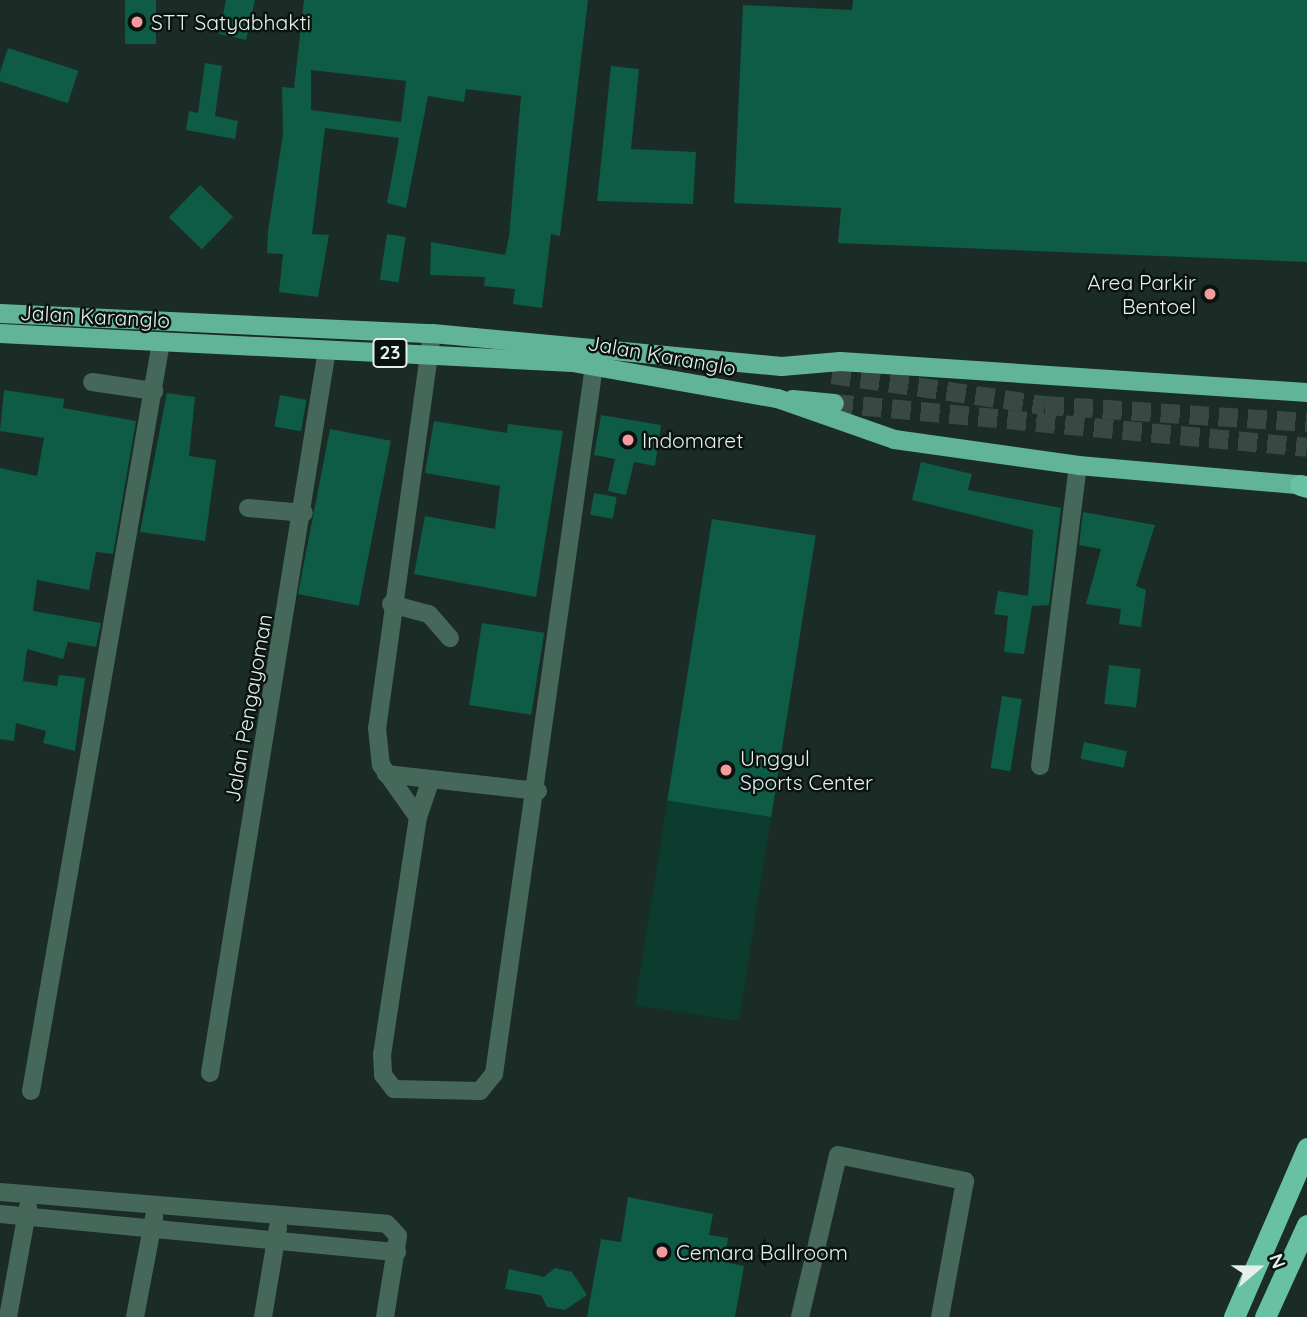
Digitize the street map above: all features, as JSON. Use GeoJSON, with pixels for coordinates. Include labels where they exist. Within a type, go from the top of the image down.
{"type":"FeatureCollection","features":[{"type":"Feature","properties":{"kind":"highway","name":"Jalan Karanglo"},"geometry":{"type":"LineString","coordinates":[[0,313],[432,334],[780,366],[840,361],[1307,392]]}},
{"type":"Feature","properties":{"kind":"highway","name":"Jalan Karanglo"},"geometry":{"type":"LineString","coordinates":[[0,333],[594,366],[777,398],[894,439],[1078,465],[1305,486]]}},
{"type":"Feature","properties":{"kind":"highway","name":"23"},"geometry":{"type":"LineString","coordinates":[[780,366],[832,374]]}},
{"type":"Feature","properties":{"kind":"highway","name":"23"},"geometry":{"type":"LineString","coordinates":[[777,398],[834,403]]}},
{"type":"Feature","properties":{"kind":"highway"},"geometry":{"type":"LineString","coordinates":[[1234,1317],[1307,1149]]}},
{"type":"Feature","properties":{"kind":"highway"},"geometry":{"type":"LineString","coordinates":[[1265,1317],[1307,1224]]}},
{"type":"Feature","properties":{"kind":"street"},"geometry":{"type":"LineString","coordinates":[[418,817],[386,774],[376,746],[391,604],[418,470],[432,334]]}},
{"type":"Feature","properties":{"kind":"street"},"geometry":{"type":"LineString","coordinates":[[31,1091],[161,342]]}},
{"type":"Feature","properties":{"kind":"street","name":"Jalan Pengayoman"},"geometry":{"type":"LineString","coordinates":[[211,1073],[304,513],[327,350]]}},
{"type":"Feature","properties":{"kind":"street"},"geometry":{"type":"LineString","coordinates":[[431,780],[418,817],[383,1076],[394,1089],[480,1091],[492,1081],[496,1062],[538,790],[594,366]]}},
{"type":"Feature","properties":{"kind":"street"},"geometry":{"type":"LineString","coordinates":[[92,382],[154,391]]}},
{"type":"Feature","properties":{"kind":"street"},"geometry":{"type":"LineString","coordinates":[[1040,766],[1078,465]]}},
{"type":"Feature","properties":{"kind":"street"},"geometry":{"type":"LineString","coordinates":[[248,508],[304,513]]}},
{"type":"Feature","properties":{"kind":"street"},"geometry":{"type":"LineString","coordinates":[[391,604],[429,614],[450,638]]}},
{"type":"Feature","properties":{"kind":"street"},"geometry":{"type":"LineString","coordinates":[[386,774],[538,790]]}},
{"type":"Feature","properties":{"kind":"street"},"geometry":{"type":"LineString","coordinates":[[800,1317],[838,1155],[965,1181],[940,1317]]}},
{"type":"Feature","properties":{"kind":"street"},"geometry":{"type":"LineString","coordinates":[[0,1192],[280,1213],[387,1224],[397,1232],[397,1252],[385,1317]]}},
{"type":"Feature","properties":{"kind":"street"},"geometry":{"type":"LineString","coordinates":[[8,1317],[31,1194]]}},
{"type":"Feature","properties":{"kind":"street"},"geometry":{"type":"LineString","coordinates":[[135,1317],[157,1204]]}},
{"type":"Feature","properties":{"kind":"street"},"geometry":{"type":"LineString","coordinates":[[262,1317],[280,1213]]}},
{"type":"Feature","properties":{"kind":"street"},"geometry":{"type":"LineString","coordinates":[[0,1214],[277,1237],[397,1252]]}},
{"type":"Feature","properties":{"kind":"green space","name":"Unggul Sports Center"},"geometry":{"type":"Polygon","coordinates":[[[712,519],[816,535],[739,1021],[635,1005],[712,519]]]}},
{"type":"Feature","properties":{"kind":"building","name":"STT Satyabhakti"},"geometry":{"type":"Polygon","coordinates":[[[125,0],[156,0],[156,44],[125,44],[125,0]]]}},
{"type":"Feature","properties":{"kind":"building"},"geometry":{"type":"Polygon","coordinates":[[[226,0],[255,0],[246,40],[219,34],[226,0]]]}},
{"type":"Feature","properties":{"kind":"building"},"geometry":{"type":"Polygon","coordinates":[[[304,0],[588,0],[560,236],[551,234],[542,308],[513,304],[515,289],[484,286],[485,277],[430,275],[431,242],[505,255],[509,237],[521,96],[466,89],[464,102],[428,96],[406,208],[387,203],[399,138],[325,128],[312,234],[329,235],[318,297],[279,292],[283,254],[267,253],[268,231],[283,134],[282,87],[294,88],[304,0]],[[311,70],[311,110],[401,122],[406,81],[311,70]]]}},
{"type":"Feature","properties":{"kind":"building"},"geometry":{"type":"Polygon","coordinates":[[[853,0],[1307,0],[1307,262],[838,243],[841,208],[734,203],[743,5],[852,10],[853,0]]]}},
{"type":"Feature","properties":{"kind":"building"},"geometry":{"type":"Polygon","coordinates":[[[8,48],[78,71],[68,103],[0,81],[8,48]]]}},
{"type":"Feature","properties":{"kind":"building"},"geometry":{"type":"Polygon","coordinates":[[[205,63],[222,66],[215,116],[238,121],[235,139],[186,130],[189,111],[198,113],[205,63]]]}},
{"type":"Feature","properties":{"kind":"building"},"geometry":{"type":"Polygon","coordinates":[[[611,66],[639,69],[631,149],[696,152],[693,204],[597,201],[611,66]]]}},
{"type":"Feature","properties":{"kind":"building"},"geometry":{"type":"Polygon","coordinates":[[[200,185],[233,217],[202,249],[169,217],[200,185]]]}},
{"type":"Feature","properties":{"kind":"building"},"geometry":{"type":"Polygon","coordinates":[[[387,234],[406,237],[399,282],[380,279],[387,234]]]}},
{"type":"Feature","properties":{"kind":"building"},"geometry":{"type":"Polygon","coordinates":[[[4,390],[64,399],[63,408],[136,421],[113,554],[96,552],[89,590],[37,580],[33,611],[101,623],[96,647],[68,642],[63,659],[27,649],[23,681],[57,686],[59,675],[85,678],[75,751],[43,743],[46,731],[16,723],[14,741],[0,739],[0,468],[37,476],[44,438],[0,431],[4,390]]]}},
{"type":"Feature","properties":{"kind":"building"},"geometry":{"type":"Polygon","coordinates":[[[167,393],[195,397],[189,456],[216,460],[205,541],[140,532],[167,393]]]}},
{"type":"Feature","properties":{"kind":"building"},"geometry":{"type":"Polygon","coordinates":[[[280,395],[307,400],[301,431],[274,427],[280,395]]]}},
{"type":"Feature","properties":{"kind":"building","name":"Indomaret"},"geometry":{"type":"Polygon","coordinates":[[[601,415],[661,425],[655,466],[634,462],[626,495],[608,491],[615,459],[594,455],[601,415]]]}},
{"type":"Feature","properties":{"kind":"building"},"geometry":{"type":"Polygon","coordinates":[[[434,421],[507,433],[508,424],[563,431],[536,597],[414,574],[425,516],[495,529],[500,486],[425,473],[434,421]]]}},
{"type":"Feature","properties":{"kind":"building"},"geometry":{"type":"Polygon","coordinates":[[[330,429],[391,441],[359,606],[298,594],[330,429]]]}},
{"type":"Feature","properties":{"kind":"building"},"geometry":{"type":"Polygon","coordinates":[[[921,462],[972,474],[968,490],[1061,508],[1049,605],[1032,606],[1024,654],[1004,652],[1008,616],[994,614],[998,591],[1028,596],[1033,530],[912,500],[921,462]]]}},
{"type":"Feature","properties":{"kind":"building"},"geometry":{"type":"Polygon","coordinates":[[[594,493],[617,497],[613,519],[590,515],[594,493]]]}},
{"type":"Feature","properties":{"kind":"building"},"geometry":{"type":"Polygon","coordinates":[[[1083,512],[1155,525],[1136,586],[1146,590],[1141,627],[1119,624],[1121,609],[1086,604],[1101,549],[1079,545],[1083,512]]]}},
{"type":"Feature","properties":{"kind":"building"},"geometry":{"type":"Polygon","coordinates":[[[712,519],[816,535],[771,817],[667,800],[712,519]]]}},
{"type":"Feature","properties":{"kind":"building"},"geometry":{"type":"Polygon","coordinates":[[[482,623],[544,633],[531,715],[469,705],[482,623]]]}},
{"type":"Feature","properties":{"kind":"building"},"geometry":{"type":"Polygon","coordinates":[[[1109,665],[1141,669],[1136,708],[1104,704],[1109,665]]]}},
{"type":"Feature","properties":{"kind":"building"},"geometry":{"type":"Polygon","coordinates":[[[1002,696],[1022,699],[1010,771],[991,768],[1002,696]]]}},
{"type":"Feature","properties":{"kind":"building"},"geometry":{"type":"Polygon","coordinates":[[[1084,742],[1127,751],[1124,768],[1080,759],[1084,742]]]}},
{"type":"Feature","properties":{"kind":"building","name":"Cemara Ballroom"},"geometry":{"type":"Polygon","coordinates":[[[628,1197],[713,1214],[709,1235],[728,1238],[724,1262],[744,1266],[735,1317],[587,1317],[601,1239],[621,1242],[628,1197]]]}},
{"type":"Feature","properties":{"kind":"building"},"geometry":{"type":"Polygon","coordinates":[[[555,1268],[572,1272],[587,1295],[565,1310],[547,1307],[541,1295],[505,1289],[509,1269],[544,1277],[555,1268]]]}},
{"type":"Feature","properties":{"kind":"tunnel"},"geometry":{"type":"LineString","coordinates":[[832,374],[1045,405],[1307,422]]}},
{"type":"Feature","properties":{"kind":"tunnel"},"geometry":{"type":"LineString","coordinates":[[834,403],[1307,447]]}},
{"type":"Feature","properties":{"kind":"place","name":"STT Satyabhakti"},"geometry":{"type":"Point","coordinates":[137,22]}},
{"type":"Feature","properties":{"kind":"place","name":"Area Parkir Bentoel"},"geometry":{"type":"Point","coordinates":[1210,294]}},
{"type":"Feature","properties":{"kind":"place","name":"Indomaret"},"geometry":{"type":"Point","coordinates":[628,440]}},
{"type":"Feature","properties":{"kind":"place","name":"Unggul Sports Center"},"geometry":{"type":"Point","coordinates":[726,770]}},
{"type":"Feature","properties":{"kind":"place","name":"Cemara Ballroom"},"geometry":{"type":"Point","coordinates":[662,1252]}}]}
